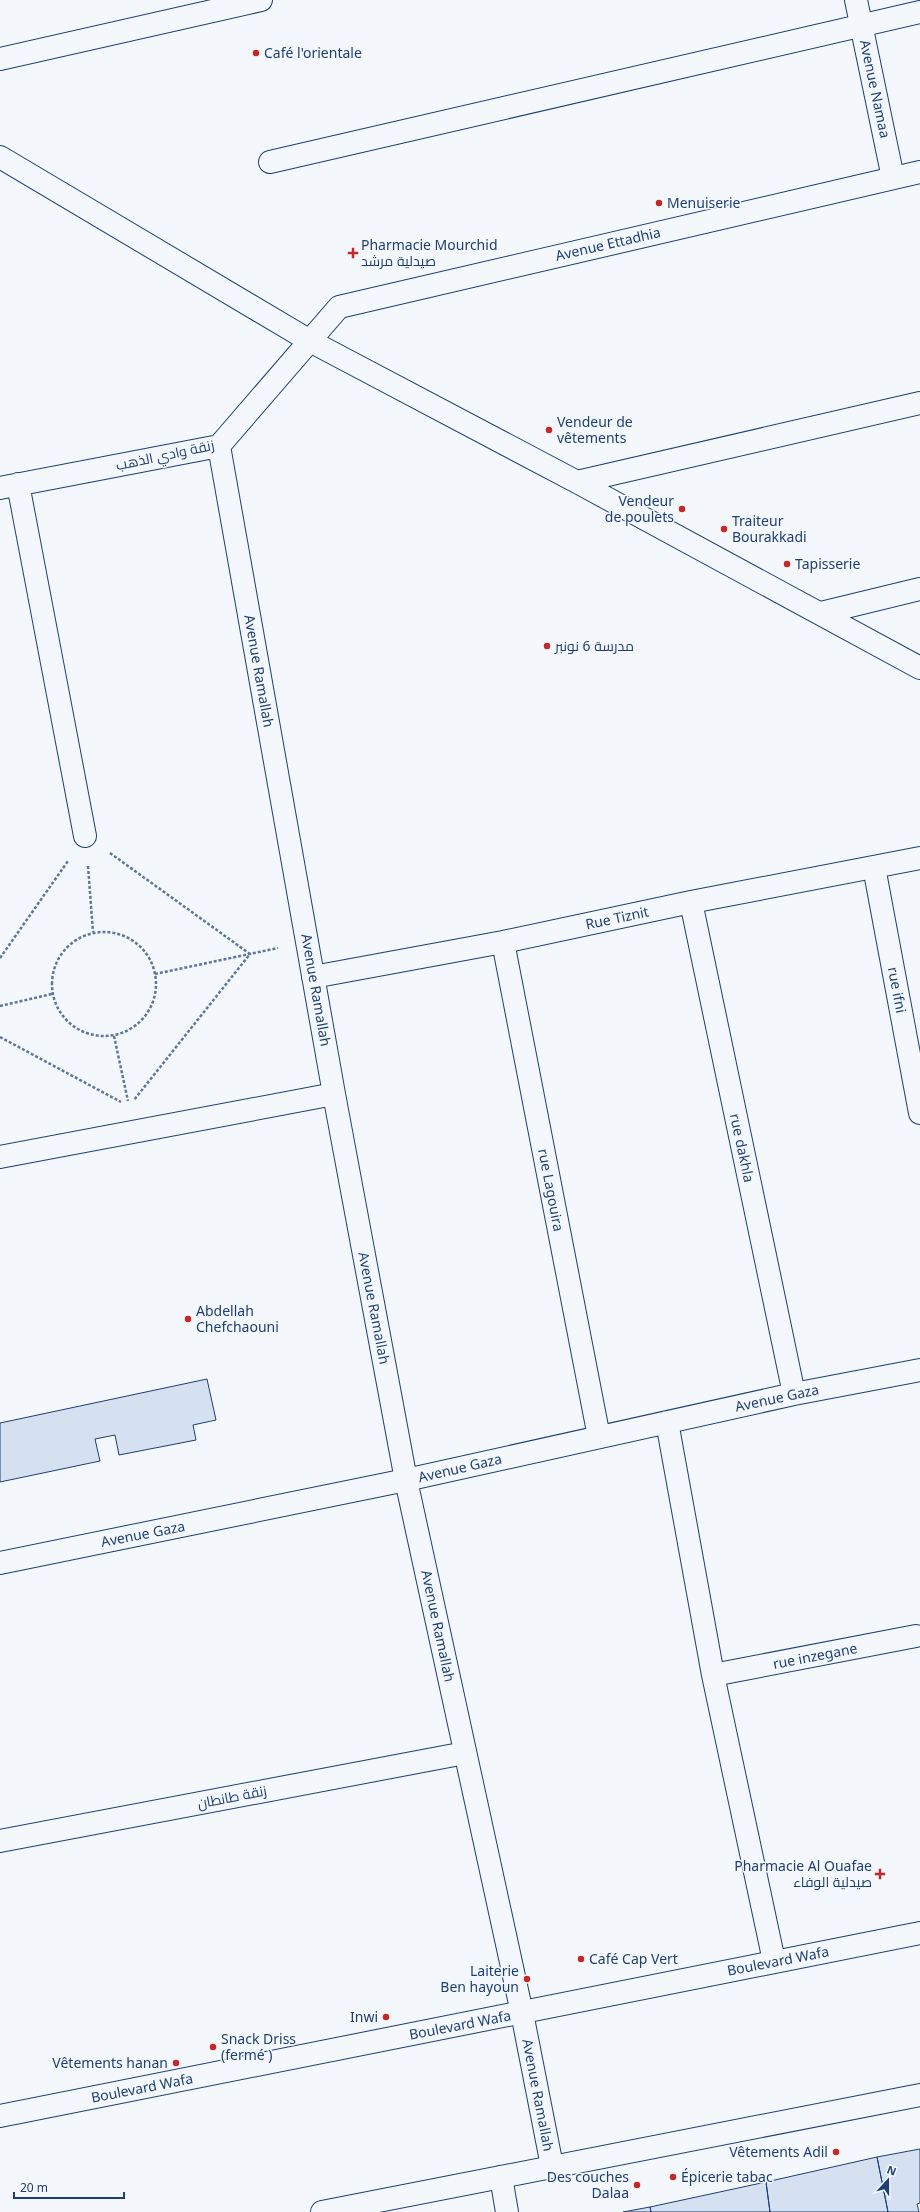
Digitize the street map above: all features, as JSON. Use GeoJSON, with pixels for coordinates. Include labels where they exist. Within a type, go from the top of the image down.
{"type":"FeatureCollection","features":[{"type":"Feature","properties":{"kind":"street"},"geometry":{"type":"LineString","coordinates":[[0,59],[262,0]]}},
{"type":"Feature","properties":{"kind":"street","name":"Avenue Namaa"},"geometry":{"type":"LineString","coordinates":[[856,0],[894,178]]}},
{"type":"Feature","properties":{"kind":"street"},"geometry":{"type":"LineString","coordinates":[[270,162],[920,12]]}},
{"type":"Feature","properties":{"kind":"street"},"geometry":{"type":"LineString","coordinates":[[0,157],[310,341],[577,482],[920,668]]}},
{"type":"Feature","properties":{"kind":"street","name":"Avenue Ettadhia"},"geometry":{"type":"LineString","coordinates":[[310,341],[339,307],[920,172]]}},
{"type":"Feature","properties":{"kind":"street","name":"زنقة وادي الذهب"},"geometry":{"type":"LineString","coordinates":[[9,486],[219,446],[310,341]]}},
{"type":"Feature","properties":{"kind":"street"},"geometry":{"type":"LineString","coordinates":[[577,482],[920,403]]}},
{"type":"Feature","properties":{"kind":"street","name":"Avenue Ramallah"},"geometry":{"type":"LineString","coordinates":[[219,446],[334,1094],[406,1480],[522,2013],[552,2166]]}},
{"type":"Feature","properties":{"kind":"street"},"geometry":{"type":"LineString","coordinates":[[9,486],[85,836]]}},
{"type":"Feature","properties":{"kind":"street"},"geometry":{"type":"LineString","coordinates":[[821,614],[920,589]]}},
{"type":"Feature","properties":{"kind":"street","name":"Rue Tiznit"},"geometry":{"type":"LineString","coordinates":[[313,976],[503,942],[691,902],[920,858]]}},
{"type":"Feature","properties":{"kind":"street","name":"rue ifni"},"geometry":{"type":"LineString","coordinates":[[874,867],[920,1113]]}},
{"type":"Feature","properties":{"kind":"street","name":"rue dakhla"},"geometry":{"type":"LineString","coordinates":[[691,902],[794,1394]]}},
{"type":"Feature","properties":{"kind":"street","name":"rue Lagouira"},"geometry":{"type":"LineString","coordinates":[[503,942],[599,1437]]}},
{"type":"Feature","properties":{"kind":"street"},"geometry":{"type":"LineString","coordinates":[[0,1157],[334,1094]]}},
{"type":"Feature","properties":{"kind":"street","name":"Avenue Gaza"},"geometry":{"type":"LineString","coordinates":[[0,1563],[406,1480],[794,1394],[920,1370]]}},
{"type":"Feature","properties":{"kind":"street"},"geometry":{"type":"LineString","coordinates":[[667,1422],[713,1675],[774,1961]]}},
{"type":"Feature","properties":{"kind":"street","name":"rue inzegane"},"geometry":{"type":"LineString","coordinates":[[713,1675],[916,1636]]}},
{"type":"Feature","properties":{"kind":"street","name":"زنقة طانطان"},"geometry":{"type":"LineString","coordinates":[[0,1842],[465,1753]]}},
{"type":"Feature","properties":{"kind":"street","name":"Boulevard Wafa"},"geometry":{"type":"LineString","coordinates":[[0,2116],[920,1933]]}},
{"type":"Feature","properties":{"kind":"street"},"geometry":{"type":"LineString","coordinates":[[322,2212],[920,2095]]}},
{"type":"Feature","properties":{"kind":"street"},"geometry":{"type":"LineString","coordinates":[[501,2177],[506,2212]]}},
{"type":"Feature","properties":{"kind":"path"},"geometry":{"type":"LineString","coordinates":[[85,836],[250,954]]}},
{"type":"Feature","properties":{"kind":"path"},"geometry":{"type":"LineString","coordinates":[[85,836],[93,932]]}},
{"type":"Feature","properties":{"kind":"path"},"geometry":{"type":"LineString","coordinates":[[0,958],[85,836]]}},
{"type":"Feature","properties":{"kind":"path"},"geometry":{"type":"LineString","coordinates":[[93,932],[110,932],[130,940],[139,946],[149,958],[155,974],[156,990],[152,1006],[142,1020],[130,1030],[114,1036],[97,1036],[82,1032],[72,1026],[58,1009],[52,994],[51,978],[56,962],[69,945],[78,938],[93,932]]}},
{"type":"Feature","properties":{"kind":"path"},"geometry":{"type":"LineString","coordinates":[[155,974],[308,943]]}},
{"type":"Feature","properties":{"kind":"path"},"geometry":{"type":"LineString","coordinates":[[129,1107],[250,954]]}},
{"type":"Feature","properties":{"kind":"path"},"geometry":{"type":"LineString","coordinates":[[0,1006],[52,994]]}},
{"type":"Feature","properties":{"kind":"path"},"geometry":{"type":"LineString","coordinates":[[114,1036],[129,1107]]}},
{"type":"Feature","properties":{"kind":"path"},"geometry":{"type":"LineString","coordinates":[[0,1037],[129,1107]]}},
{"type":"Feature","properties":{"kind":"building"},"geometry":{"type":"Polygon","coordinates":[[[207,1379],[216,1420],[193,1425],[196,1440],[119,1455],[115,1435],[95,1439],[100,1461],[0,1482],[0,1423],[207,1379]]]}},
{"type":"Feature","properties":{"kind":"building"},"geometry":{"type":"Polygon","coordinates":[[[920,2149],[920,2203],[917,2204],[919,2212],[888,2212],[877,2157],[920,2149]]]}},
{"type":"Feature","properties":{"kind":"building"},"geometry":{"type":"Polygon","coordinates":[[[877,2157],[888,2212],[770,2212],[766,2182],[877,2157]]]}},
{"type":"Feature","properties":{"kind":"building"},"geometry":{"type":"Polygon","coordinates":[[[766,2182],[770,2212],[651,2212],[650,2207],[766,2182]]]}},
{"type":"Feature","properties":{"kind":"building"},"geometry":{"type":"Polygon","coordinates":[[[650,2207],[651,2212],[623,2212],[650,2207]]]}},
{"type":"Feature","properties":{"kind":"place","name":"Café l'orientale"},"geometry":{"type":"Point","coordinates":[256,53]}},
{"type":"Feature","properties":{"kind":"place","name":"Menuiserie"},"geometry":{"type":"Point","coordinates":[659,203]}},
{"type":"Feature","properties":{"kind":"place","name":"Pharmacie Mourchid صيدلية مرشد"},"geometry":{"type":"Point","coordinates":[353,253]}},
{"type":"Feature","properties":{"kind":"place","name":"Vendeur de vêtements"},"geometry":{"type":"Point","coordinates":[549,430]}},
{"type":"Feature","properties":{"kind":"place","name":"Vendeur de poulets"},"geometry":{"type":"Point","coordinates":[682,509]}},
{"type":"Feature","properties":{"kind":"place","name":"Traiteur Bourakkadi"},"geometry":{"type":"Point","coordinates":[724,529]}},
{"type":"Feature","properties":{"kind":"place","name":"Tapisserie"},"geometry":{"type":"Point","coordinates":[787,564]}},
{"type":"Feature","properties":{"kind":"place","name":"مدرسة 6 نونبر"},"geometry":{"type":"Point","coordinates":[547,646]}},
{"type":"Feature","properties":{"kind":"place","name":"Abdellah Chefchaouni"},"geometry":{"type":"Point","coordinates":[188,1319]}},
{"type":"Feature","properties":{"kind":"place","name":"Pharmacie Al Ouafae صيدلية الوفاء"},"geometry":{"type":"Point","coordinates":[880,1874]}},
{"type":"Feature","properties":{"kind":"place","name":"Café Cap Vert"},"geometry":{"type":"Point","coordinates":[581,1959]}},
{"type":"Feature","properties":{"kind":"place","name":"Laiterie Ben hayoun"},"geometry":{"type":"Point","coordinates":[527,1979]}},
{"type":"Feature","properties":{"kind":"place","name":"Inwi"},"geometry":{"type":"Point","coordinates":[386,2017]}},
{"type":"Feature","properties":{"kind":"place","name":"Snack Driss (fermé )"},"geometry":{"type":"Point","coordinates":[213,2047]}},
{"type":"Feature","properties":{"kind":"place","name":"Vêtements hanan"},"geometry":{"type":"Point","coordinates":[176,2063]}},
{"type":"Feature","properties":{"kind":"place","name":"Vêtements Adil"},"geometry":{"type":"Point","coordinates":[836,2152]}},
{"type":"Feature","properties":{"kind":"place","name":"Épicerie tabac"},"geometry":{"type":"Point","coordinates":[673,2177]}},
{"type":"Feature","properties":{"kind":"place","name":"Des couches Dalaa"},"geometry":{"type":"Point","coordinates":[637,2185]}}]}
